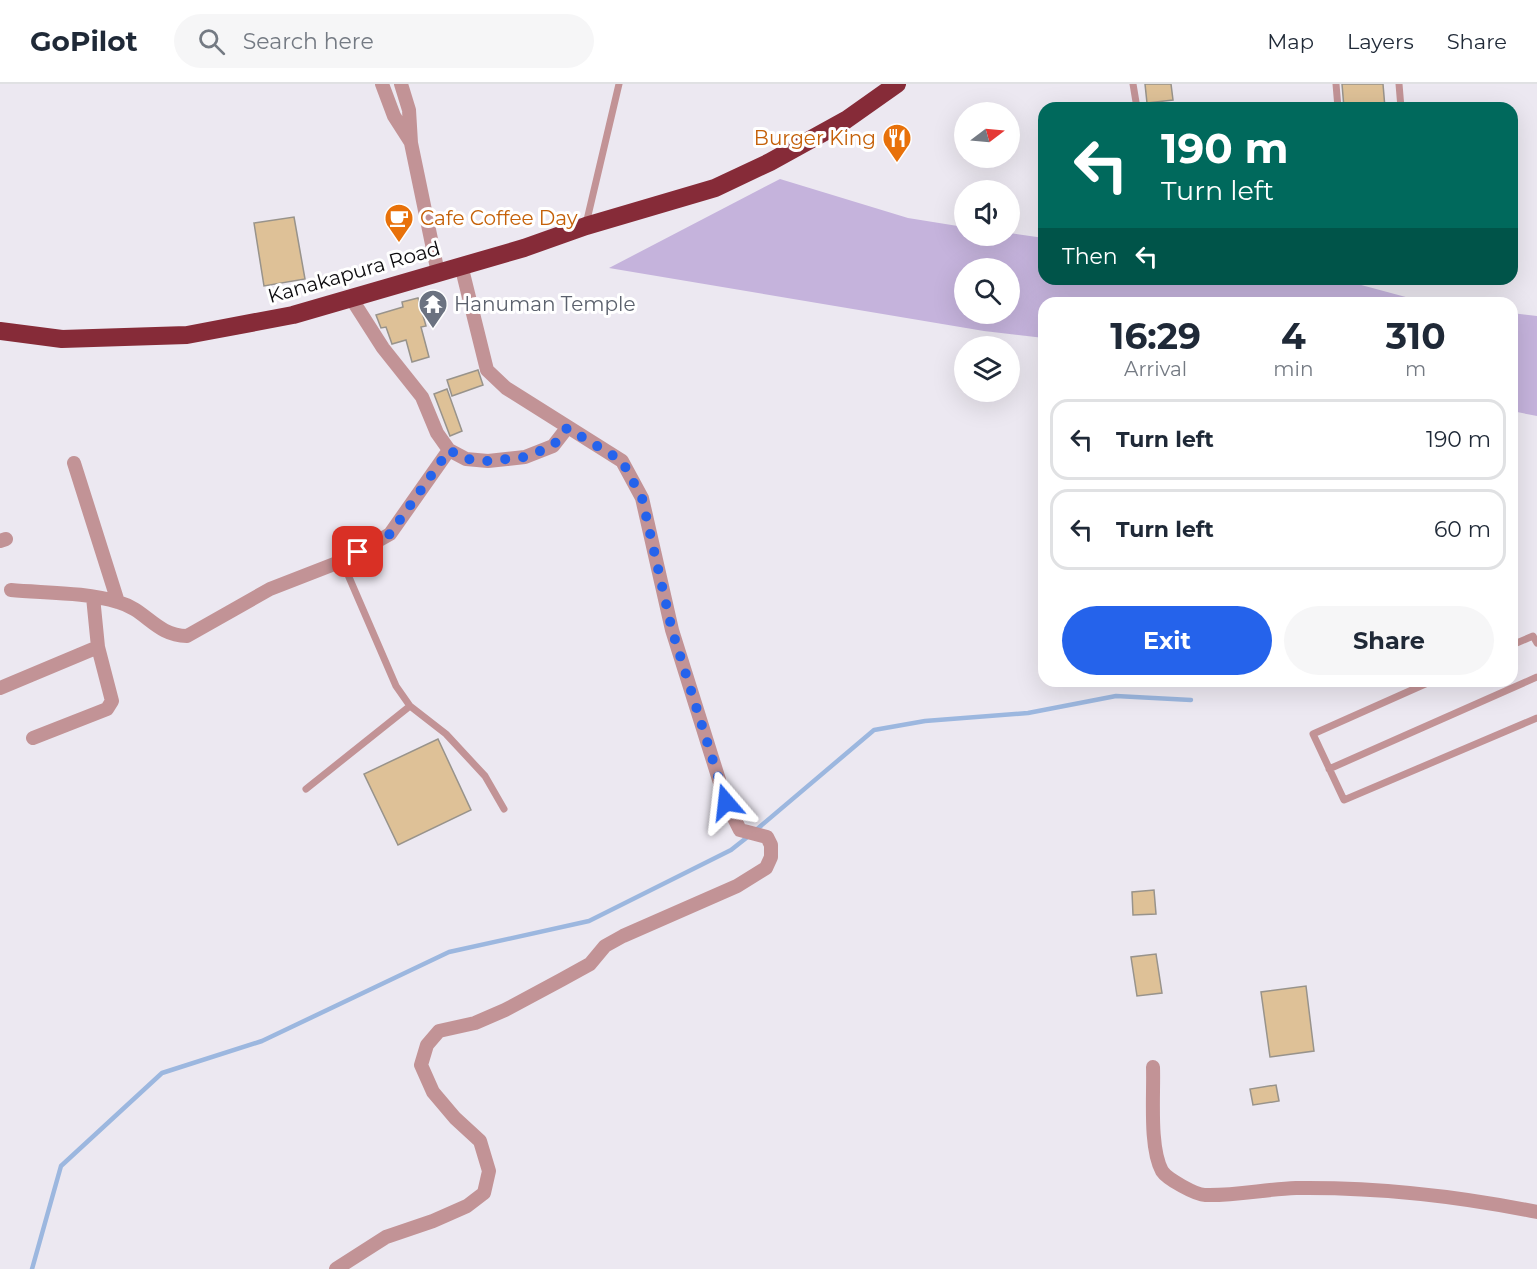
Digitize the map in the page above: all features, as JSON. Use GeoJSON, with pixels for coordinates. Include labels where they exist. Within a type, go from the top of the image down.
{"type":"FeatureCollection","features":[{"type":"Feature","properties":{"kind":"highway","name":"Kanakapura Road"},"geometry":{"type":"LineString","coordinates":[[0,331],[62,339],[187,335],[293,315],[524,248],[586,226],[715,188],[770,162],[846,120],[897,84]]}},
{"type":"Feature","properties":{"kind":"street"},"geometry":{"type":"LineString","coordinates":[[382,84],[394,116],[411,143]]}},
{"type":"Feature","properties":{"kind":"street"},"geometry":{"type":"LineString","coordinates":[[401,84],[409,110],[411,143],[438,273]]}},
{"type":"Feature","properties":{"kind":"street"},"geometry":{"type":"LineString","coordinates":[[336,1269],[386,1237],[468,1206],[484,1194],[489,1171],[480,1141],[455,1118],[433,1092],[421,1065],[427,1045],[439,1031],[476,1023],[505,1010],[590,964],[605,946],[623,936],[737,886],[766,868],[771,857],[768,837],[740,830],[726,802],[672,630],[642,498],[622,461],[506,388],[487,370],[461,265]]}},
{"type":"Feature","properties":{"kind":"street"},"geometry":{"type":"LineString","coordinates":[[351,298],[383,348],[422,397],[437,433],[449,450],[466,459],[488,461],[525,457],[553,446],[567,428]]}},
{"type":"Feature","properties":{"kind":"street"},"geometry":{"type":"LineString","coordinates":[[11,590],[93,597],[118,602],[141,612],[159,629],[175,636],[187,636],[270,589],[342,561],[390,534],[449,450]]}},
{"type":"Feature","properties":{"kind":"street"},"geometry":{"type":"LineString","coordinates":[[74,464],[118,602]]}},
{"type":"Feature","properties":{"kind":"street"},"geometry":{"type":"LineString","coordinates":[[33,738],[107,709],[112,701],[98,647],[93,597]]}},
{"type":"Feature","properties":{"kind":"street"},"geometry":{"type":"LineString","coordinates":[[0,688],[98,647]]}},
{"type":"Feature","properties":{"kind":"street"},"geometry":{"type":"LineString","coordinates":[[1153,1067],[1154,1142],[1163,1172],[1186,1188],[1203,1195],[1295,1188],[1356,1189],[1469,1199],[1537,1212]]}},
{"type":"Feature","properties":{"kind":"lane"},"geometry":{"type":"LineString","coordinates":[[586,226],[619,84]]}},
{"type":"Feature","properties":{"kind":"lane"},"geometry":{"type":"LineString","coordinates":[[1133,84],[1136,102]]}},
{"type":"Feature","properties":{"kind":"lane"},"geometry":{"type":"LineString","coordinates":[[1336,84],[1338,102]]}},
{"type":"Feature","properties":{"kind":"lane"},"geometry":{"type":"LineString","coordinates":[[1399,84],[1400,102]]}},
{"type":"Feature","properties":{"kind":"lane"},"geometry":{"type":"LineString","coordinates":[[342,561],[396,686],[410,706],[446,734],[485,776],[504,809]]}},
{"type":"Feature","properties":{"kind":"lane"},"geometry":{"type":"LineString","coordinates":[[1518,642],[1533,636],[1537,643]]}},
{"type":"Feature","properties":{"kind":"lane"},"geometry":{"type":"LineString","coordinates":[[1518,685],[1537,677]]}},
{"type":"Feature","properties":{"kind":"lane"},"geometry":{"type":"LineString","coordinates":[[1419,687],[1313,734],[1344,800],[1537,718]]}},
{"type":"Feature","properties":{"kind":"lane"},"geometry":{"type":"LineString","coordinates":[[1329,768],[1514,687]]}},
{"type":"Feature","properties":{"kind":"lane"},"geometry":{"type":"LineString","coordinates":[[306,789],[410,706]]}},
{"type":"Feature","properties":{"kind":"shaded area"},"geometry":{"type":"Polygon","coordinates":[[[780,179],[908,218],[954,225],[954,246],[1020,246],[1020,234],[1038,237],[1038,285],[1361,285],[1406,297],[1038,297],[1038,337],[984,331],[609,268],[780,179]]]}},
{"type":"Feature","properties":{"kind":"shaded area"},"geometry":{"type":"Polygon","coordinates":[[[1518,314],[1537,316],[1537,416],[1518,412],[1518,314]]]}},
{"type":"Feature","properties":{"kind":"building"},"geometry":{"type":"Polygon","coordinates":[[[1145,84],[1171,84],[1173,100],[1147,102],[1145,84]]]}},
{"type":"Feature","properties":{"kind":"building"},"geometry":{"type":"Polygon","coordinates":[[[1342,84],[1383,84],[1384,102],[1344,102],[1342,84]]]}},
{"type":"Feature","properties":{"kind":"building"},"geometry":{"type":"Polygon","coordinates":[[[294,217],[305,279],[264,286],[254,223],[294,217]]]}},
{"type":"Feature","properties":{"kind":"building"},"geometry":{"type":"Polygon","coordinates":[[[418,298],[426,326],[421,327],[429,357],[412,362],[406,340],[392,344],[386,327],[381,328],[376,315],[403,307],[402,302],[418,298]]]}},
{"type":"Feature","properties":{"kind":"building"},"geometry":{"type":"Polygon","coordinates":[[[478,370],[483,385],[452,396],[447,380],[478,370]]]}},
{"type":"Feature","properties":{"kind":"building"},"geometry":{"type":"Polygon","coordinates":[[[447,389],[462,431],[450,436],[434,394],[447,389]]]}},
{"type":"Feature","properties":{"kind":"building"},"geometry":{"type":"Polygon","coordinates":[[[438,739],[471,810],[398,845],[364,774],[438,739]]]}},
{"type":"Feature","properties":{"kind":"building"},"geometry":{"type":"Polygon","coordinates":[[[1154,890],[1156,914],[1133,915],[1132,892],[1154,890]]]}},
{"type":"Feature","properties":{"kind":"building"},"geometry":{"type":"Polygon","coordinates":[[[1156,954],[1162,993],[1137,996],[1131,957],[1156,954]]]}},
{"type":"Feature","properties":{"kind":"building"},"geometry":{"type":"Polygon","coordinates":[[[1306,986],[1314,1051],[1270,1057],[1261,992],[1306,986]]]}},
{"type":"Feature","properties":{"kind":"building"},"geometry":{"type":"Polygon","coordinates":[[[1276,1085],[1279,1101],[1253,1105],[1250,1089],[1276,1085]]]}},
{"type":"Feature","properties":{"kind":"waterway"},"geometry":{"type":"LineString","coordinates":[[756,830],[874,730],[925,721],[1028,713],[1116,696],[1191,700]]}},
{"type":"Feature","properties":{"kind":"waterway"},"geometry":{"type":"LineString","coordinates":[[32,1269],[61,1166],[162,1073],[262,1041],[449,952],[589,921],[731,850],[750,835]]}},
{"type":"Feature","properties":{"kind":"place","name":"Burger King"},"geometry":{"type":"Point","coordinates":[897,164]}},
{"type":"Feature","properties":{"kind":"place","name":"Cafe Coffee Day"},"geometry":{"type":"Point","coordinates":[399,244]}},
{"type":"Feature","properties":{"kind":"place","name":"Hanuman Temple"},"geometry":{"type":"Point","coordinates":[433,330]}},
{"type":"Feature","properties":{"kind":"route"},"geometry":{"type":"LineString","coordinates":[[358,552],[390,534],[449,450],[466,459],[488,461],[525,457],[553,446],[567,428],[622,461],[642,498],[672,630],[726,802]]}}]}
